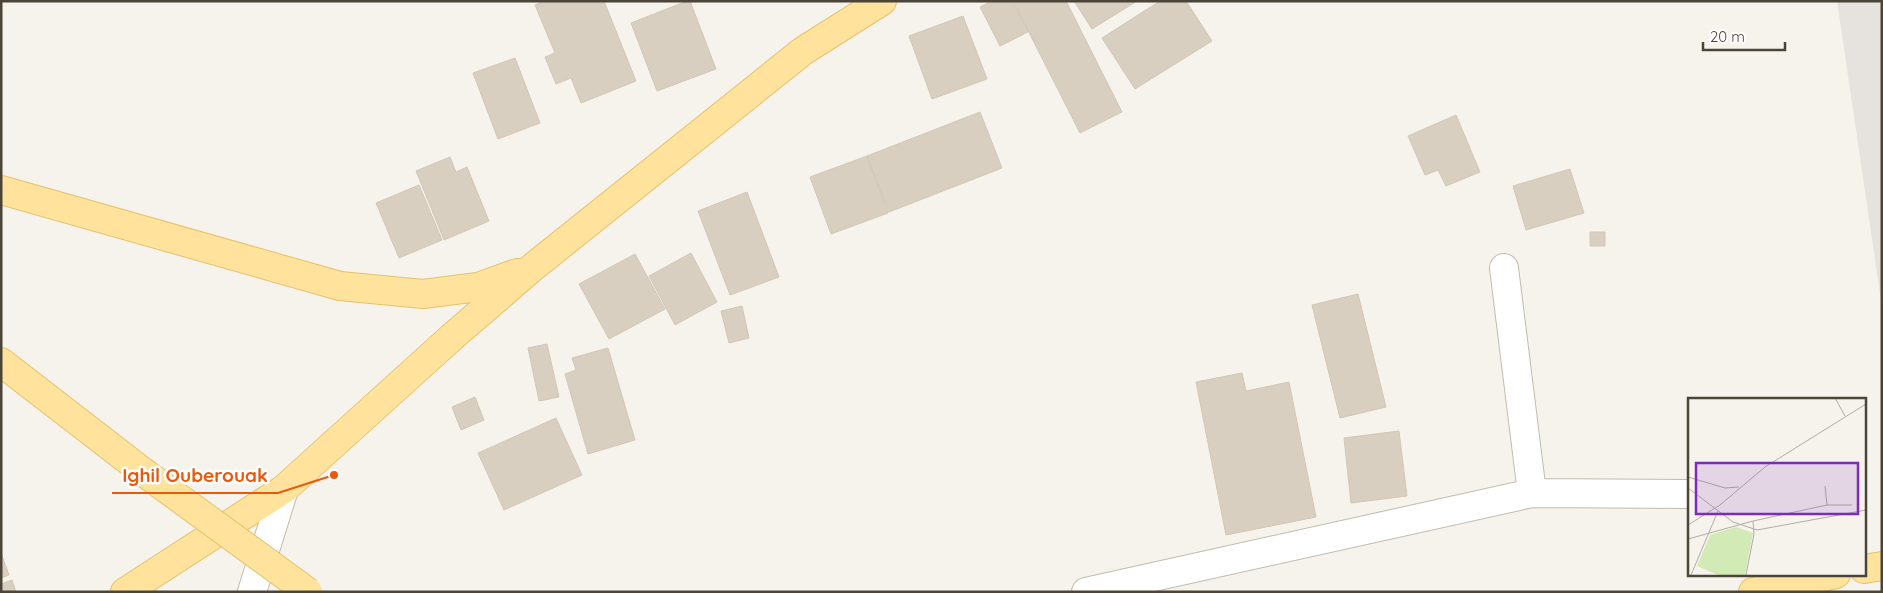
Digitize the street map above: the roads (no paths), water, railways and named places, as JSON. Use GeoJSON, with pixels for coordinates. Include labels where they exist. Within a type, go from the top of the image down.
{"type":"FeatureCollection","features":[{"type":"Feature","properties":{"kind":"main road"},"geometry":{"type":"LineString","coordinates":[[125,592],[284,489],[452,336],[533,268],[803,50],[882,1]]}},
{"type":"Feature","properties":{"kind":"main road"},"geometry":{"type":"LineString","coordinates":[[1,190],[340,286],[423,294],[478,287],[533,268]]}},
{"type":"Feature","properties":{"kind":"main road"},"geometry":{"type":"LineString","coordinates":[[1,362],[142,471],[308,592]]}},
{"type":"Feature","properties":{"kind":"main road"},"geometry":{"type":"LineString","coordinates":[[1866,569],[1882,566]]}},
{"type":"Feature","properties":{"kind":"main road"},"geometry":{"type":"LineString","coordinates":[[1753,592],[1827,576]]}},
{"type":"Feature","properties":{"kind":"street"},"geometry":{"type":"LineString","coordinates":[[1504,268],[1532,493]]}},
{"type":"Feature","properties":{"kind":"street"},"geometry":{"type":"LineString","coordinates":[[252,592],[284,489]]}},
{"type":"Feature","properties":{"kind":"street"},"geometry":{"type":"LineString","coordinates":[[1086,592],[1532,493],[1688,494]]}},
{"type":"Feature","properties":{"kind":"place","name":"Ighil Ouberouak"},"geometry":{"type":"Point","coordinates":[334,475]}}]}
